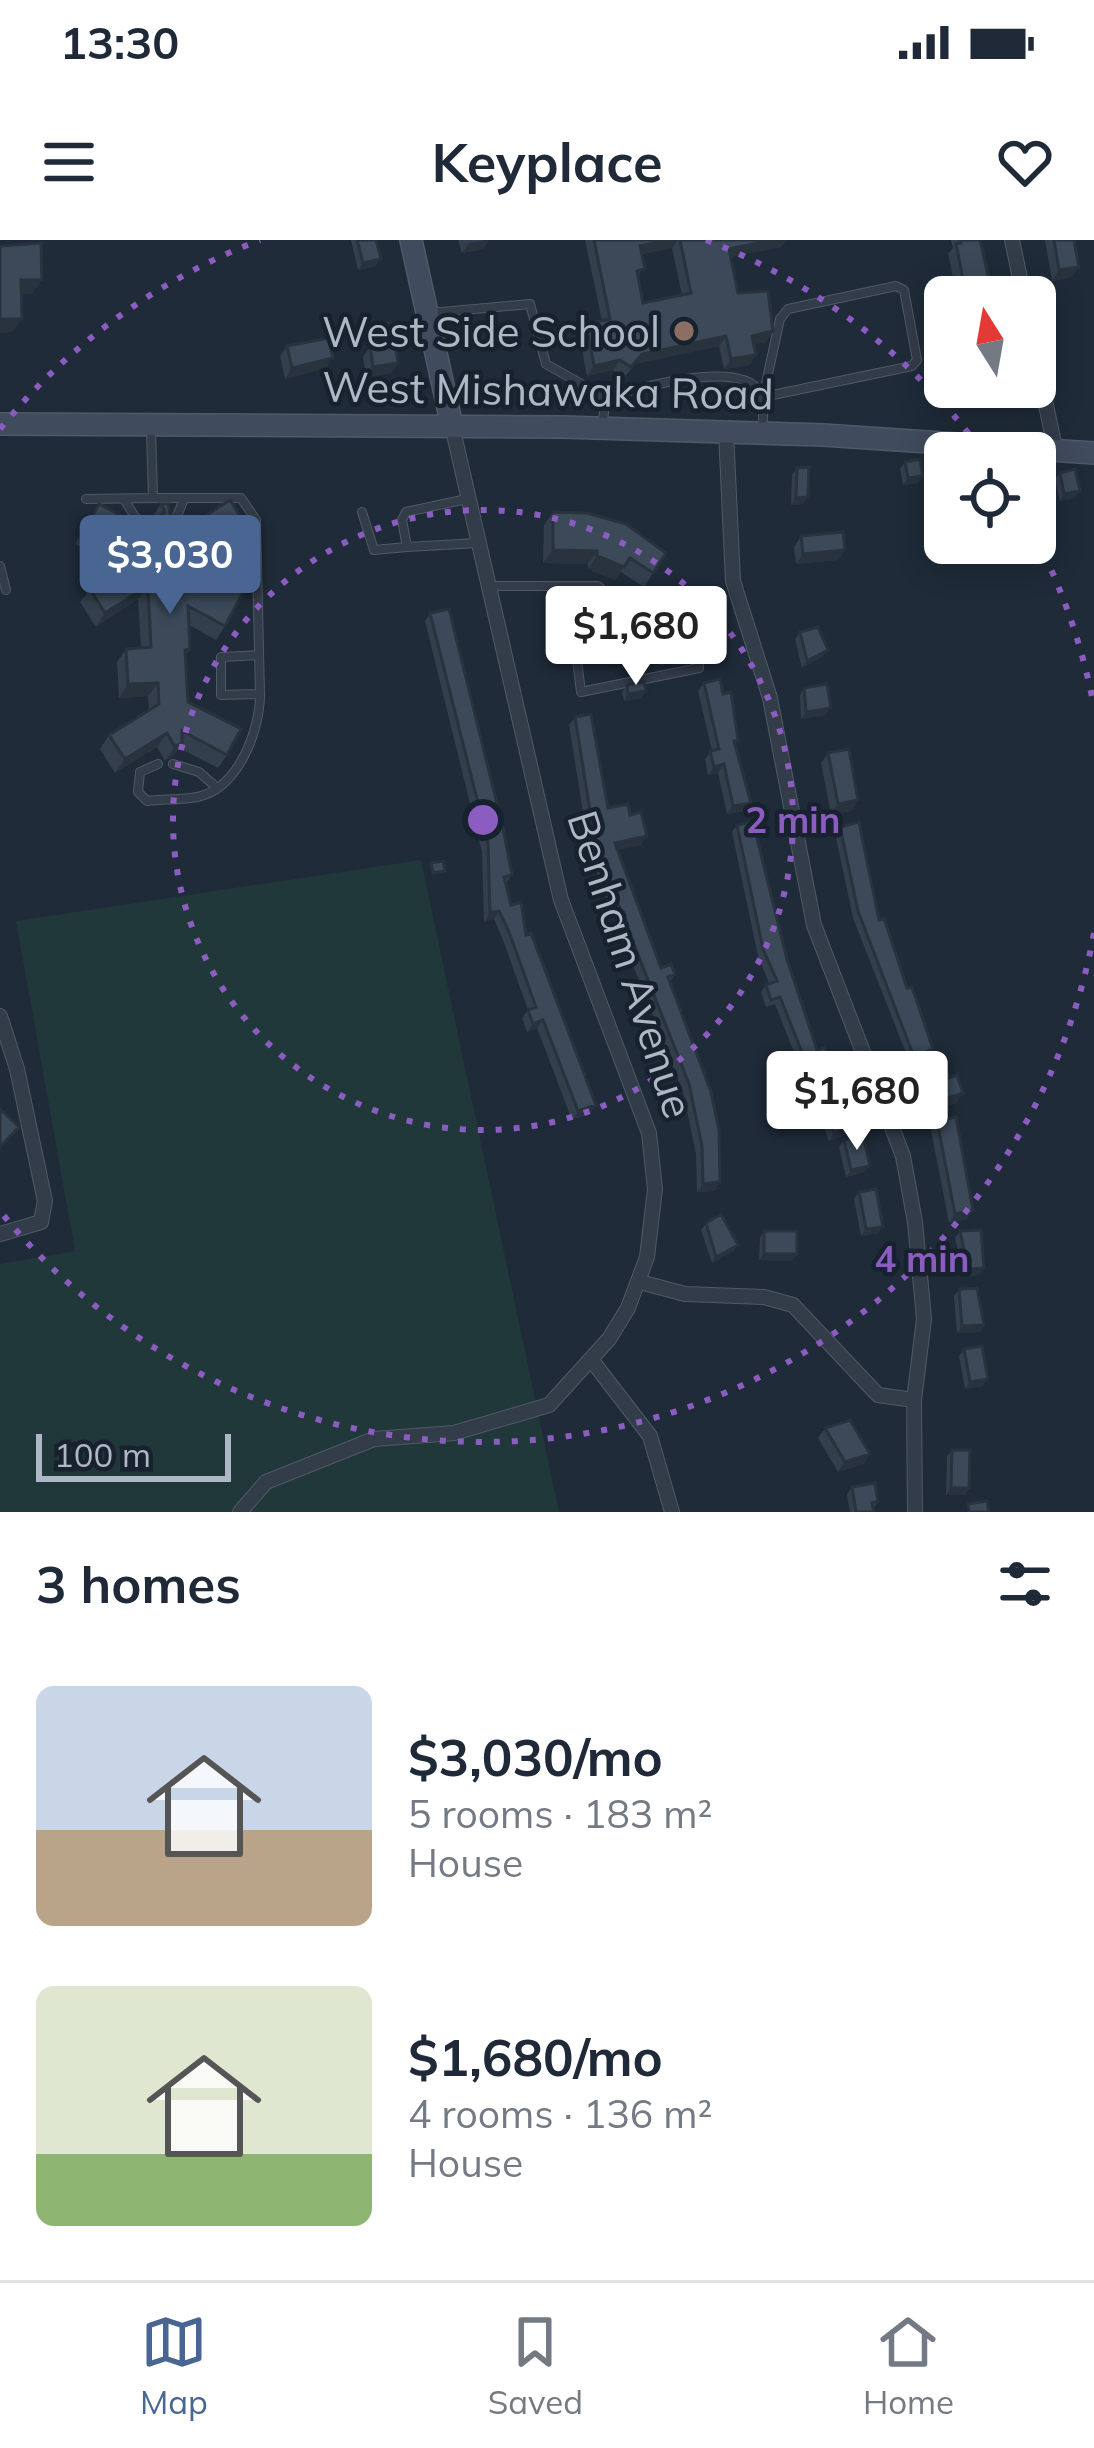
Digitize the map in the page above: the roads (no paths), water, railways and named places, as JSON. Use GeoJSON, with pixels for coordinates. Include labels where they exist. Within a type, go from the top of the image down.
{"type":"FeatureCollection","features":[{"type":"Feature","properties":{"kind":"main road","name":"Benham Avenue"},"geometry":{"type":"LineString","coordinates":[[410,240],[452,427]]}},
{"type":"Feature","properties":{"kind":"main road","name":"West Mishawaka Road"},"geometry":{"type":"LineString","coordinates":[[0,424],[602,428],[924,441]]}},
{"type":"Feature","properties":{"kind":"main road","name":"West Mishawaka Road"},"geometry":{"type":"LineString","coordinates":[[1056,448],[1094,453]]}},
{"type":"Feature","properties":{"kind":"street"},"geometry":{"type":"LineString","coordinates":[[1012,240],[1020,276]]}},
{"type":"Feature","properties":{"kind":"street","name":"Benham Avenue"},"geometry":{"type":"LineString","coordinates":[[240,1512],[266,1482],[374,1439],[454,1433],[548,1406],[593,1362],[640,1282],[654,1203],[649,1133],[561,900],[452,427]]}},
{"type":"Feature","properties":{"kind":"street"},"geometry":{"type":"LineString","coordinates":[[726,432],[733,581],[770,698],[814,925],[907,1178],[924,1319],[914,1400],[915,1512]]}},
{"type":"Feature","properties":{"kind":"street"},"geometry":{"type":"LineString","coordinates":[[0,1016],[17,1069],[45,1202],[41,1222],[0,1234]]}},
{"type":"Feature","properties":{"kind":"street"},"geometry":{"type":"LineString","coordinates":[[640,1282],[685,1294],[764,1297],[793,1305],[878,1395],[914,1400]]}},
{"type":"Feature","properties":{"kind":"street"},"geometry":{"type":"LineString","coordinates":[[593,1362],[650,1436],[671,1512]]}},
{"type":"Feature","properties":{"kind":"lane"},"geometry":{"type":"LineString","coordinates":[[762,433],[764,397],[780,319],[788,309],[896,286],[904,290],[916,360],[912,366],[764,397]]}},
{"type":"Feature","properties":{"kind":"lane"},"geometry":{"type":"LineString","coordinates":[[427,313],[530,304],[546,364],[606,398],[692,378],[723,378],[756,387],[764,397]]}},
{"type":"Feature","properties":{"kind":"lane"},"geometry":{"type":"LineString","coordinates":[[602,428],[606,398]]}},
{"type":"Feature","properties":{"kind":"lane"},"geometry":{"type":"LineString","coordinates":[[151,422],[153,498]]}},
{"type":"Feature","properties":{"kind":"lane"},"geometry":{"type":"LineString","coordinates":[[86,499],[242,498],[256,520],[260,722],[231,776],[202,796],[147,801],[138,792],[140,772],[158,764]]}},
{"type":"Feature","properties":{"kind":"lane"},"geometry":{"type":"LineString","coordinates":[[124,499],[135,518],[147,524]]}},
{"type":"Feature","properties":{"kind":"lane"},"geometry":{"type":"LineString","coordinates":[[164,524],[177,516],[184,499]]}},
{"type":"Feature","properties":{"kind":"lane"},"geometry":{"type":"LineString","coordinates":[[407,547],[404,514],[468,499]]}},
{"type":"Feature","properties":{"kind":"lane"},"geometry":{"type":"LineString","coordinates":[[362,512],[374,550],[478,543]]}},
{"type":"Feature","properties":{"kind":"lane"},"geometry":{"type":"LineString","coordinates":[[0,566],[6,590]]}},
{"type":"Feature","properties":{"kind":"lane"},"geometry":{"type":"LineString","coordinates":[[488,586],[598,586],[614,601],[634,609],[694,602],[699,668],[580,692],[568,588]]}},
{"type":"Feature","properties":{"kind":"lane"},"geometry":{"type":"LineString","coordinates":[[259,655],[220,657],[221,695],[260,694]]}},
{"type":"Feature","properties":{"kind":"lane"},"geometry":{"type":"LineString","coordinates":[[173,764],[199,772],[216,787]]}},
{"type":"Feature","properties":{"kind":"place","name":"West Side School"},"geometry":{"type":"Point","coordinates":[684,331]}}]}
